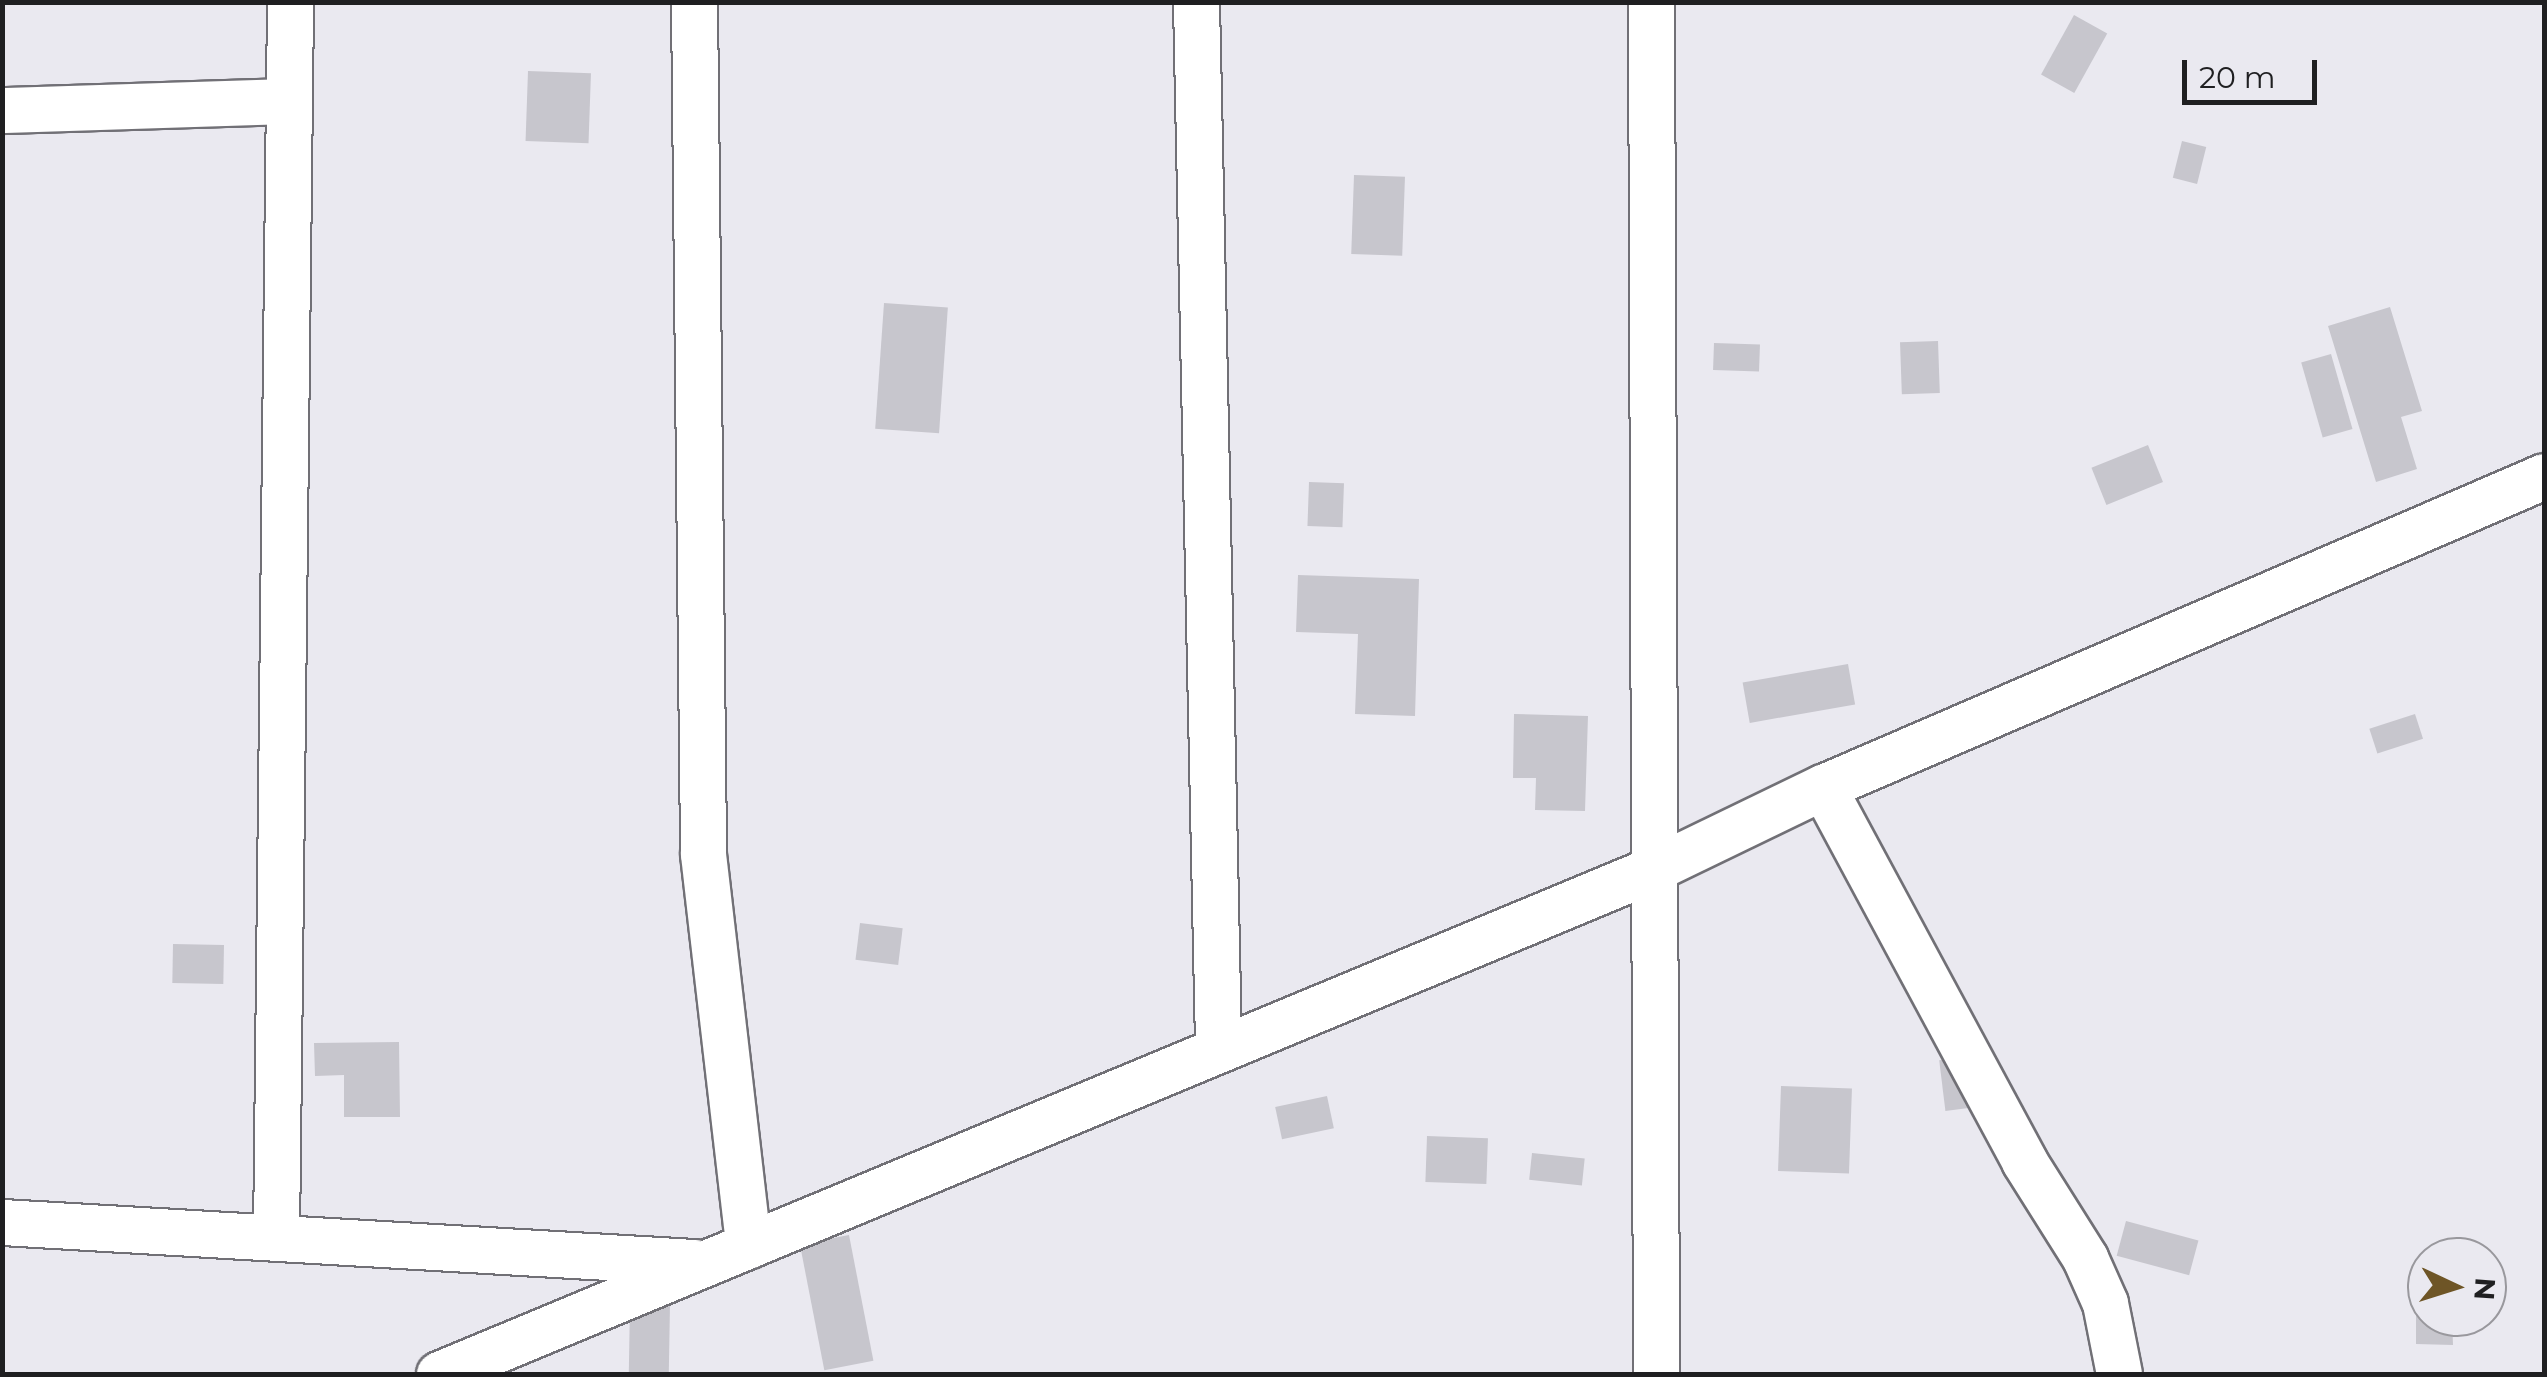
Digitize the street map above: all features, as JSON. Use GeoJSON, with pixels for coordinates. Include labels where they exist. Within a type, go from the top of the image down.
{"type":"FeatureCollection","features":[{"type":"Feature","properties":{"kind":"street"},"geometry":{"type":"LineString","coordinates":[[276,1238],[290,2]]}},
{"type":"Feature","properties":{"kind":"street"},"geometry":{"type":"LineString","coordinates":[[694,2],[702,854],[748,1245]]}},
{"type":"Feature","properties":{"kind":"street"},"geometry":{"type":"LineString","coordinates":[[1196,2],[1218,1047]]}},
{"type":"Feature","properties":{"kind":"street"},"geometry":{"type":"LineString","coordinates":[[1651,2],[1651,870],[1656,1374]]}},
{"type":"Feature","properties":{"kind":"street"},"geometry":{"type":"LineString","coordinates":[[2,110],[289,102]]}},
{"type":"Feature","properties":{"kind":"street"},"geometry":{"type":"LineString","coordinates":[[439,1374],[1651,870],[1823,787],[2544,476]]}},
{"type":"Feature","properties":{"kind":"street"},"geometry":{"type":"LineString","coordinates":[[1823,787],[2024,1161],[2085,1258],[2105,1303],[2119,1374]]}},
{"type":"Feature","properties":{"kind":"street"},"geometry":{"type":"LineString","coordinates":[[2,1222],[706,1262]]}},
{"type":"Feature","properties":{"kind":"building"},"geometry":{"type":"Polygon","coordinates":[[[2074,15],[2107,33],[2074,93],[2041,74],[2074,15]]]}},
{"type":"Feature","properties":{"kind":"building"},"geometry":{"type":"Polygon","coordinates":[[[528,71],[591,73],[589,143],[526,141],[528,71]]]}},
{"type":"Feature","properties":{"kind":"building"},"geometry":{"type":"Polygon","coordinates":[[[2182,141],[2206,147],[2197,184],[2173,178],[2182,141]]]}},
{"type":"Feature","properties":{"kind":"building"},"geometry":{"type":"Polygon","coordinates":[[[1354,175],[1405,177],[1402,256],[1351,254],[1354,175]]]}},
{"type":"Feature","properties":{"kind":"building"},"geometry":{"type":"Polygon","coordinates":[[[884,303],[948,307],[939,433],[875,429],[884,303]]]}},
{"type":"Feature","properties":{"kind":"building"},"geometry":{"type":"Polygon","coordinates":[[[2390,307],[2422,411],[2401,417],[2417,469],[2376,482],[2328,326],[2390,307]]]}},
{"type":"Feature","properties":{"kind":"building"},"geometry":{"type":"Polygon","coordinates":[[[1938,341],[1940,393],[1902,394],[1900,342],[1938,341]]]}},
{"type":"Feature","properties":{"kind":"building"},"geometry":{"type":"Polygon","coordinates":[[[1714,343],[1760,345],[1759,372],[1713,370],[1714,343]]]}},
{"type":"Feature","properties":{"kind":"building"},"geometry":{"type":"Polygon","coordinates":[[[2331,354],[2352,429],[2323,438],[2301,363],[2331,354]]]}},
{"type":"Feature","properties":{"kind":"building"},"geometry":{"type":"Polygon","coordinates":[[[2148,445],[2163,482],[2106,505],[2091,468],[2148,445]]]}},
{"type":"Feature","properties":{"kind":"building"},"geometry":{"type":"Polygon","coordinates":[[[1309,482],[1344,483],[1342,527],[1307,526],[1309,482]]]}},
{"type":"Feature","properties":{"kind":"building"},"geometry":{"type":"Polygon","coordinates":[[[1298,575],[1419,579],[1415,716],[1355,714],[1358,634],[1296,632],[1298,575]]]}},
{"type":"Feature","properties":{"kind":"building"},"geometry":{"type":"Polygon","coordinates":[[[1848,664],[1855,704],[1750,723],[1743,683],[1848,664]]]}},
{"type":"Feature","properties":{"kind":"building"},"geometry":{"type":"Polygon","coordinates":[[[1514,714],[1588,716],[1585,811],[1535,810],[1536,778],[1513,778],[1514,714]]]}},
{"type":"Feature","properties":{"kind":"building"},"geometry":{"type":"Polygon","coordinates":[[[2415,714],[2423,739],[2377,754],[2369,729],[2415,714]]]}},
{"type":"Feature","properties":{"kind":"building"},"geometry":{"type":"Polygon","coordinates":[[[860,923],[903,928],[898,965],[855,960],[860,923]]]}},
{"type":"Feature","properties":{"kind":"building"},"geometry":{"type":"Polygon","coordinates":[[[173,944],[224,945],[223,984],[172,983],[173,944]]]}},
{"type":"Feature","properties":{"kind":"building"},"geometry":{"type":"Polygon","coordinates":[[[399,1042],[400,1117],[344,1117],[344,1075],[315,1076],[314,1043],[399,1042]]]}},
{"type":"Feature","properties":{"kind":"building"},"geometry":{"type":"Polygon","coordinates":[[[1966,1057],[1972,1108],[1945,1111],[1939,1060],[1966,1057]]]}},
{"type":"Feature","properties":{"kind":"building"},"geometry":{"type":"Polygon","coordinates":[[[1781,1086],[1852,1088],[1849,1173],[1778,1171],[1781,1086]]]}},
{"type":"Feature","properties":{"kind":"building"},"geometry":{"type":"Polygon","coordinates":[[[1327,1096],[1334,1128],[1282,1139],[1275,1107],[1327,1096]]]}},
{"type":"Feature","properties":{"kind":"building"},"geometry":{"type":"Polygon","coordinates":[[[1427,1136],[1488,1138],[1486,1184],[1425,1182],[1427,1136]]]}},
{"type":"Feature","properties":{"kind":"building"},"geometry":{"type":"Polygon","coordinates":[[[1532,1153],[1585,1159],[1582,1185],[1529,1180],[1532,1153]]]}},
{"type":"Feature","properties":{"kind":"building"},"geometry":{"type":"Polygon","coordinates":[[[2126,1221],[2198,1240],[2189,1275],[2117,1256],[2126,1221]]]}},
{"type":"Feature","properties":{"kind":"building"},"geometry":{"type":"Polygon","coordinates":[[[849,1235],[873,1361],[824,1370],[800,1245],[849,1235]]]}},
{"type":"Feature","properties":{"kind":"building"},"geometry":{"type":"Polygon","coordinates":[[[630,1304],[670,1305],[669,1374],[629,1374],[630,1304]]]}},
{"type":"Feature","properties":{"kind":"building"},"geometry":{"type":"Polygon","coordinates":[[[2416,1337],[2453,1337],[2453,1345],[2416,1344],[2416,1337]]]}}]}
